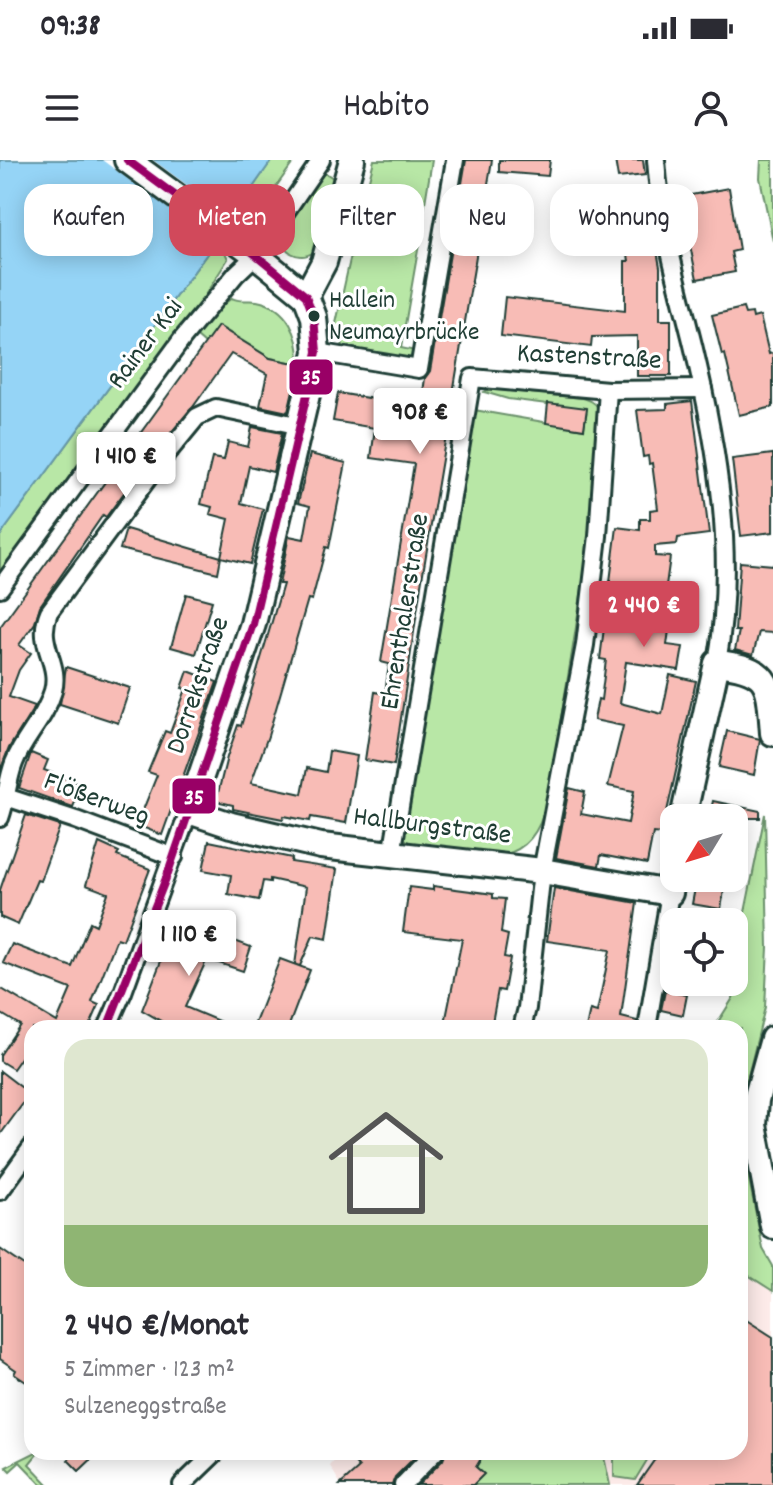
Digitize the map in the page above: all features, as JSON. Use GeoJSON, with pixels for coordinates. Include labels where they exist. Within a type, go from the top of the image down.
{"type":"FeatureCollection","features":[{"type":"Feature","properties":{"kind":"street"},"geometry":{"type":"LineString","coordinates":[[127,160],[169,191]]}},
{"type":"Feature","properties":{"kind":"street","name":"Rainer Kai"},"geometry":{"type":"LineString","coordinates":[[295,198],[321,160]]}},
{"type":"Feature","properties":{"kind":"street"},"geometry":{"type":"LineString","coordinates":[[257,256],[306,296],[324,262],[352,160]]}},
{"type":"Feature","properties":{"kind":"street"},"geometry":{"type":"LineString","coordinates":[[317,352],[419,369],[455,160]]}},
{"type":"Feature","properties":{"kind":"street"},"geometry":{"type":"LineString","coordinates":[[656,160],[676,279],[714,444],[727,566],[725,622],[686,804]]}},
{"type":"Feature","properties":{"kind":"street","name":"Rainer Kai"},"geometry":{"type":"LineString","coordinates":[[0,588],[183,338],[255,256]]}},
{"type":"Feature","properties":{"kind":"street","name":"Dorrekstraße"},"geometry":{"type":"LineString","coordinates":[[111,1020],[174,857],[253,624],[317,352],[314,317],[306,296]]}},
{"type":"Feature","properties":{"kind":"street","name":"Kastenstraße"},"geometry":{"type":"LineString","coordinates":[[472,378],[608,390],[703,389]]}},
{"type":"Feature","properties":{"kind":"street","name":"Ehrenthalerstraße"},"geometry":{"type":"LineString","coordinates":[[392,854],[472,378]]}},
{"type":"Feature","properties":{"kind":"street"},"geometry":{"type":"LineString","coordinates":[[524,1020],[542,871],[585,645],[598,536],[608,390]]}},
{"type":"Feature","properties":{"kind":"street"},"geometry":{"type":"LineString","coordinates":[[0,818],[14,762],[44,716],[53,691],[55,678],[44,625],[49,612],[160,462],[197,417],[216,408],[301,426]]}},
{"type":"Feature","properties":{"kind":"street"},"geometry":{"type":"LineString","coordinates":[[717,663],[747,666],[757,672],[770,697],[773,733]]}},
{"type":"Feature","properties":{"kind":"street","name":"Flößerweg"},"geometry":{"type":"LineString","coordinates":[[4,796],[174,857]]}},
{"type":"Feature","properties":{"kind":"street","name":"Hallburgstraße"},"geometry":{"type":"LineString","coordinates":[[189,811],[321,846],[542,871],[660,880]]}},
{"type":"Feature","properties":{"kind":"street"},"geometry":{"type":"LineString","coordinates":[[649,1020],[670,892]]}},
{"type":"Feature","properties":{"kind":"street"},"geometry":{"type":"LineString","coordinates":[[773,1039],[756,1100],[754,1125],[773,1226]]}},
{"type":"Feature","properties":{"kind":"street"},"geometry":{"type":"LineString","coordinates":[[0,1191],[24,1158]]}},
{"type":"Feature","properties":{"kind":"street"},"geometry":{"type":"LineString","coordinates":[[182,1485],[208,1460]]}},
{"type":"Feature","properties":{"kind":"street"},"geometry":{"type":"LineString","coordinates":[[403,1485],[427,1460]]}},
{"type":"Feature","properties":{"kind":"shaded area"},"geometry":{"type":"Polygon","coordinates":[[[748,1271],[773,1288],[773,1485],[607,1485],[600,1460],[748,1460],[748,1271]]]}},
{"type":"Feature","properties":{"kind":"shaded area"},"geometry":{"type":"Polygon","coordinates":[[[335,1460],[416,1460],[392,1485],[341,1485],[330,1466],[335,1460]]]}},
{"type":"Feature","properties":{"kind":"green space"},"geometry":{"type":"Polygon","coordinates":[[[272,160],[295,160],[278,184],[255,184],[272,160]]]}},
{"type":"Feature","properties":{"kind":"green space"},"geometry":{"type":"Polygon","coordinates":[[[374,160],[432,160],[424,209],[424,184],[368,184],[374,160]]]}},
{"type":"Feature","properties":{"kind":"green space"},"geometry":{"type":"Polygon","coordinates":[[[761,160],[773,160],[773,241],[760,178],[761,160]]]}},
{"type":"Feature","properties":{"kind":"green space"},"geometry":{"type":"Polygon","coordinates":[[[327,174],[333,178],[333,184],[311,184],[311,254],[302,256],[295,255],[295,209],[312,178],[327,174]]]}},
{"type":"Feature","properties":{"kind":"green space"},"geometry":{"type":"Polygon","coordinates":[[[205,256],[227,256],[228,259],[193,314],[0,575],[0,536],[205,256]]]}},
{"type":"Feature","properties":{"kind":"green space"},"geometry":{"type":"Polygon","coordinates":[[[351,256],[417,256],[401,348],[415,351],[413,360],[342,348],[345,330],[335,328],[351,256]]]}},
{"type":"Feature","properties":{"kind":"green space"},"geometry":{"type":"Polygon","coordinates":[[[232,298],[257,301],[277,309],[294,333],[299,364],[270,358],[219,326],[205,344],[196,336],[213,312],[232,298]]]}},
{"type":"Feature","properties":{"kind":"green space"},"geometry":{"type":"Polygon","coordinates":[[[490,389],[583,398],[597,406],[600,415],[600,450],[584,572],[546,805],[537,829],[525,844],[510,853],[493,856],[411,844],[405,839],[403,829],[474,410],[584,429],[587,409],[508,399],[484,392],[490,389]]]}},
{"type":"Feature","properties":{"kind":"green space"},"geometry":{"type":"Polygon","coordinates":[[[765,814],[768,947],[765,1007],[748,1076],[748,1020],[719,1020],[733,996],[748,996],[746,908],[765,814]]]}},
{"type":"Feature","properties":{"kind":"green space"},"geometry":{"type":"Polygon","coordinates":[[[748,1174],[763,1249],[773,1266],[773,1291],[748,1275],[748,1174]]]}},
{"type":"Feature","properties":{"kind":"green space"},"geometry":{"type":"Polygon","coordinates":[[[24,1458],[32,1460],[29,1464],[49,1485],[42,1485],[20,1462],[10,1471],[6,1467],[24,1458]]]}},
{"type":"Feature","properties":{"kind":"green space"},"geometry":{"type":"Polygon","coordinates":[[[480,1460],[605,1460],[610,1485],[473,1485],[483,1474],[476,1467],[480,1460]]]}},
{"type":"Feature","properties":{"kind":"green space"},"geometry":{"type":"Polygon","coordinates":[[[614,1460],[647,1460],[635,1480],[614,1477],[614,1460]]]}},
{"type":"Feature","properties":{"kind":"water"},"geometry":{"type":"Polygon","coordinates":[[[0,160],[272,160],[255,184],[169,184],[169,256],[205,256],[0,536],[0,160]]]}},
{"type":"Feature","properties":{"kind":"pier"},"geometry":{"type":"Polygon","coordinates":[[[102,160],[153,160],[186,184],[169,184],[169,209],[153,197],[153,184],[135,184],[102,160]]]}},
{"type":"Feature","properties":{"kind":"building"},"geometry":{"type":"Polygon","coordinates":[[[466,160],[492,160],[488,184],[462,184],[466,160]]]}},
{"type":"Feature","properties":{"kind":"building"},"geometry":{"type":"Polygon","coordinates":[[[499,160],[550,160],[548,176],[499,172],[499,160]]]}},
{"type":"Feature","properties":{"kind":"building"},"geometry":{"type":"Polygon","coordinates":[[[615,160],[643,160],[645,175],[618,178],[615,160]]]}},
{"type":"Feature","properties":{"kind":"building"},"geometry":{"type":"Polygon","coordinates":[[[729,188],[739,250],[731,252],[735,272],[697,279],[692,256],[698,256],[698,194],[729,188]]]}},
{"type":"Feature","properties":{"kind":"building"},"geometry":{"type":"Polygon","coordinates":[[[450,256],[476,256],[394,765],[365,760],[375,692],[385,694],[389,664],[381,662],[414,464],[371,458],[375,428],[333,421],[338,393],[421,407],[425,378],[430,371],[450,256]]]}},
{"type":"Feature","properties":{"kind":"building"},"geometry":{"type":"Polygon","coordinates":[[[628,256],[658,256],[660,320],[671,320],[671,376],[637,376],[637,336],[592,337],[591,347],[501,336],[505,297],[625,311],[625,261],[629,261],[628,256]]]}},
{"type":"Feature","properties":{"kind":"building"},"geometry":{"type":"Polygon","coordinates":[[[743,308],[745,314],[752,313],[753,318],[760,316],[769,354],[773,353],[773,407],[739,415],[712,315],[743,308]]]}},
{"type":"Feature","properties":{"kind":"building"},"geometry":{"type":"Polygon","coordinates":[[[218,326],[270,358],[299,364],[288,412],[260,406],[267,374],[231,354],[106,517],[103,515],[40,606],[35,623],[19,645],[31,653],[19,670],[9,697],[35,706],[9,748],[0,771],[0,627],[218,326]]]}},
{"type":"Feature","properties":{"kind":"building"},"geometry":{"type":"Polygon","coordinates":[[[692,401],[709,534],[678,538],[677,544],[655,546],[655,556],[670,557],[663,607],[672,608],[667,645],[683,647],[679,670],[626,662],[620,703],[662,714],[670,675],[696,681],[669,804],[660,804],[660,834],[653,833],[647,864],[601,855],[599,866],[556,858],[569,788],[585,792],[581,814],[628,823],[634,791],[608,786],[623,726],[594,720],[598,699],[601,700],[606,660],[600,659],[617,527],[640,530],[640,519],[650,519],[650,510],[658,509],[652,463],[649,464],[648,456],[643,457],[637,410],[667,409],[667,404],[692,401]]]}},
{"type":"Feature","properties":{"kind":"building"},"geometry":{"type":"Polygon","coordinates":[[[548,403],[587,408],[584,429],[546,423],[548,403]]]}},
{"type":"Feature","properties":{"kind":"building"},"geometry":{"type":"Polygon","coordinates":[[[252,427],[282,433],[273,472],[249,466],[241,503],[263,509],[250,564],[221,557],[229,519],[210,514],[212,507],[201,504],[212,458],[224,460],[228,442],[248,447],[252,427]]]}},
{"type":"Feature","properties":{"kind":"building"},"geometry":{"type":"Polygon","coordinates":[[[310,454],[346,463],[329,548],[326,547],[312,600],[308,599],[251,783],[302,794],[307,768],[326,772],[329,751],[357,756],[346,823],[311,817],[310,821],[284,816],[283,819],[233,809],[233,805],[216,801],[227,757],[238,725],[241,726],[283,584],[279,584],[289,536],[304,539],[310,506],[298,503],[310,454]]]}},
{"type":"Feature","properties":{"kind":"building"},"geometry":{"type":"Polygon","coordinates":[[[773,454],[773,532],[741,536],[732,459],[773,454]]]}},
{"type":"Feature","properties":{"kind":"building"},"geometry":{"type":"Polygon","coordinates":[[[126,529],[221,557],[218,573],[120,549],[126,529]]]}},
{"type":"Feature","properties":{"kind":"building"},"geometry":{"type":"Polygon","coordinates":[[[740,562],[773,565],[773,633],[759,632],[753,655],[735,650],[739,631],[735,631],[740,562]]]}},
{"type":"Feature","properties":{"kind":"building"},"geometry":{"type":"Polygon","coordinates":[[[186,594],[212,601],[196,654],[171,647],[186,594]]]}},
{"type":"Feature","properties":{"kind":"building"},"geometry":{"type":"Polygon","coordinates":[[[66,667],[130,688],[118,723],[60,704],[66,667]]]}},
{"type":"Feature","properties":{"kind":"building"},"geometry":{"type":"Polygon","coordinates":[[[188,671],[217,682],[162,835],[137,825],[157,775],[148,772],[165,731],[170,733],[186,689],[182,688],[188,671]]]}},
{"type":"Feature","properties":{"kind":"building"},"geometry":{"type":"Polygon","coordinates":[[[727,731],[760,739],[754,775],[719,767],[727,731]]]}},
{"type":"Feature","properties":{"kind":"building"},"geometry":{"type":"Polygon","coordinates":[[[31,753],[48,760],[44,770],[82,785],[73,807],[19,788],[31,753]]]}},
{"type":"Feature","properties":{"kind":"building"},"geometry":{"type":"Polygon","coordinates":[[[748,808],[760,811],[760,818],[748,818],[748,808]]]}},
{"type":"Feature","properties":{"kind":"building"},"geometry":{"type":"Polygon","coordinates":[[[26,815],[60,826],[40,881],[37,880],[18,925],[0,917],[0,890],[26,815]]]}},
{"type":"Feature","properties":{"kind":"building"},"geometry":{"type":"Polygon","coordinates":[[[209,841],[292,858],[291,862],[337,869],[327,939],[313,936],[300,966],[295,965],[306,887],[270,879],[270,882],[263,881],[259,900],[228,894],[231,875],[203,870],[209,841]]]}},
{"type":"Feature","properties":{"kind":"building"},"geometry":{"type":"Polygon","coordinates":[[[99,843],[119,852],[117,856],[150,869],[123,940],[117,938],[92,1002],[99,1005],[92,1020],[58,1020],[71,989],[3,963],[12,944],[72,967],[90,922],[96,925],[108,893],[86,885],[99,843]]]}},
{"type":"Feature","properties":{"kind":"building"},"geometry":{"type":"Polygon","coordinates":[[[433,886],[493,894],[493,898],[505,899],[501,933],[508,935],[504,957],[510,958],[504,991],[498,990],[492,1020],[446,1020],[462,939],[403,932],[409,887],[433,890],[433,886]]]}},
{"type":"Feature","properties":{"kind":"building"},"geometry":{"type":"Polygon","coordinates":[[[554,888],[637,903],[621,1017],[633,1020],[588,1020],[590,1010],[597,1012],[610,950],[547,941],[554,888]]]}},
{"type":"Feature","properties":{"kind":"building"},"geometry":{"type":"Polygon","coordinates":[[[694,892],[724,892],[721,908],[692,904],[694,892]]]}},
{"type":"Feature","properties":{"kind":"building"},"geometry":{"type":"Polygon","coordinates":[[[172,933],[213,942],[216,934],[251,947],[243,971],[207,959],[185,1007],[216,1020],[159,1020],[142,1010],[172,933]]]}},
{"type":"Feature","properties":{"kind":"building"},"geometry":{"type":"Polygon","coordinates":[[[280,959],[310,970],[291,1020],[256,1020],[280,959]]]}},
{"type":"Feature","properties":{"kind":"building"},"geometry":{"type":"Polygon","coordinates":[[[0,988],[54,1020],[24,1020],[24,1053],[13,1069],[0,1061],[0,1055],[20,1025],[0,1013],[0,988]]]}},
{"type":"Feature","properties":{"kind":"building"},"geometry":{"type":"Polygon","coordinates":[[[664,996],[687,996],[683,1015],[661,1010],[664,996]]]}},
{"type":"Feature","properties":{"kind":"building"},"geometry":{"type":"Polygon","coordinates":[[[0,1071],[24,1089],[24,1102],[0,1135],[0,1071]]]}},
{"type":"Feature","properties":{"kind":"building"},"geometry":{"type":"Polygon","coordinates":[[[0,1249],[24,1266],[24,1381],[14,1374],[16,1370],[0,1359],[0,1249]]]}},
{"type":"Feature","properties":{"kind":"building"},"geometry":{"type":"Polygon","coordinates":[[[748,1321],[773,1337],[773,1485],[637,1485],[654,1460],[748,1460],[748,1321]]]}},
{"type":"Feature","properties":{"kind":"building"},"geometry":{"type":"Polygon","coordinates":[[[68,1460],[91,1460],[79,1471],[68,1460]]]}},
{"type":"Feature","properties":{"kind":"building"},"geometry":{"type":"Polygon","coordinates":[[[352,1460],[412,1460],[395,1477],[392,1485],[340,1485],[359,1468],[352,1460]]]}},
{"type":"Feature","properties":{"kind":"building"},"geometry":{"type":"Polygon","coordinates":[[[443,1460],[480,1460],[476,1467],[484,1474],[473,1485],[418,1485],[443,1460]]]}},
{"type":"Feature","properties":{"kind":"transit line","name":"35"},"geometry":{"type":"LineString","coordinates":[[110,1020],[168,873],[253,624],[317,352],[314,317],[306,296],[127,160]]}},
{"type":"Feature","properties":{"kind":"place","name":"Hallein Neumayrbrücke"},"geometry":{"type":"Point","coordinates":[314,316]}}]}
